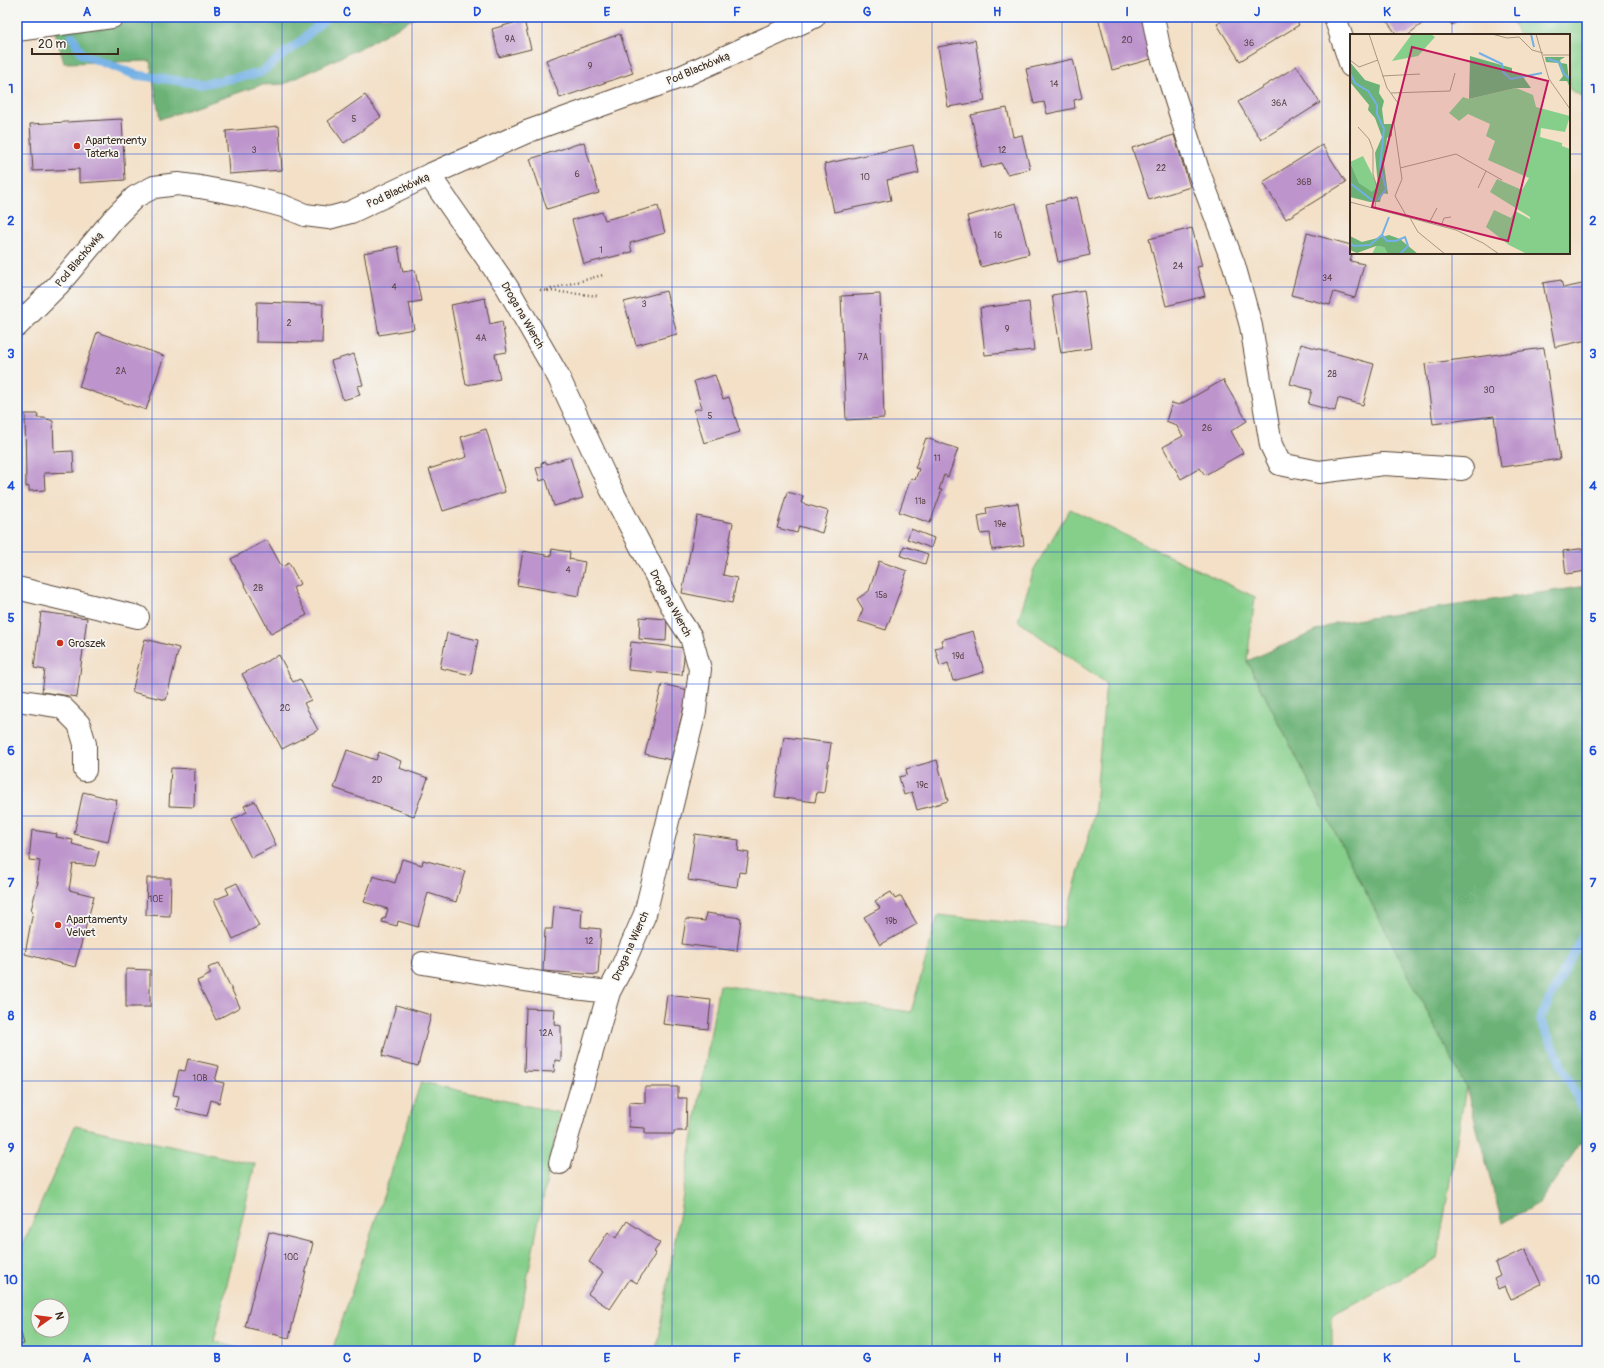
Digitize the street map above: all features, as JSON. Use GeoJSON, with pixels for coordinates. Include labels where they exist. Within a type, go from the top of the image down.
{"type":"FeatureCollection","features":[{"type":"Feature","properties":{"kind":"street"},"geometry":{"type":"LineString","coordinates":[[17,30],[112,17]]}},
{"type":"Feature","properties":{"kind":"street","name":"Pod Blachówką"},"geometry":{"type":"LineString","coordinates":[[17,326],[59,284],[115,217],[135,197],[154,187],[178,184],[216,189],[246,196],[305,215],[329,218],[351,212],[529,131],[683,76],[814,17]]}},
{"type":"Feature","properties":{"kind":"street"},"geometry":{"type":"LineString","coordinates":[[1153,17],[1160,47],[1198,170],[1234,265],[1251,326],[1271,445],[1280,464],[1319,472],[1384,464],[1462,469]]}},
{"type":"Feature","properties":{"kind":"street"},"geometry":{"type":"LineString","coordinates":[[1335,17],[1350,63]]}},
{"type":"Feature","properties":{"kind":"street","name":"Droga na Wierch"},"geometry":{"type":"LineString","coordinates":[[430,175],[507,288],[558,376],[619,503],[677,616],[691,637],[700,669],[695,711],[645,914],[622,967],[609,992],[560,1163]]}},
{"type":"Feature","properties":{"kind":"street"},"geometry":{"type":"LineString","coordinates":[[17,588],[138,617]]}},
{"type":"Feature","properties":{"kind":"street"},"geometry":{"type":"LineString","coordinates":[[17,700],[62,706],[79,724],[85,744],[85,770]]}},
{"type":"Feature","properties":{"kind":"street"},"geometry":{"type":"LineString","coordinates":[[423,963],[566,987],[609,992]]}},
{"type":"Feature","properties":{"kind":"path"},"geometry":{"type":"LineString","coordinates":[[544,291],[602,275]]}},
{"type":"Feature","properties":{"kind":"path"},"geometry":{"type":"LineString","coordinates":[[507,288],[599,296]]}},
{"type":"Feature","properties":{"kind":"green space"},"geometry":{"type":"Polygon","coordinates":[[[51,17],[416,17],[366,45],[284,84],[261,85],[160,119],[150,61],[64,63],[51,17]]]}},
{"type":"Feature","properties":{"kind":"green space"},"geometry":{"type":"Polygon","coordinates":[[[1510,17],[1587,17],[1587,99],[1570,90],[1570,34],[1518,34],[1510,17]]]}},
{"type":"Feature","properties":{"kind":"green space"},"geometry":{"type":"Polygon","coordinates":[[[1070,509],[1255,597],[1247,661],[1466,1087],[1437,1258],[1332,1315],[1332,1351],[656,1351],[719,985],[911,1012],[938,915],[1063,928],[1094,817],[1106,683],[1018,621],[1034,569],[1070,509]]]}},
{"type":"Feature","properties":{"kind":"green space"},"geometry":{"type":"Polygon","coordinates":[[[1587,586],[1587,1134],[1539,1203],[1502,1223],[1466,1087],[1247,661],[1335,623],[1587,586]]]}},
{"type":"Feature","properties":{"kind":"green space"},"geometry":{"type":"Polygon","coordinates":[[[421,1082],[560,1113],[513,1351],[332,1351],[421,1082]]]}},
{"type":"Feature","properties":{"kind":"green space"},"geometry":{"type":"Polygon","coordinates":[[[75,1126],[255,1164],[214,1341],[248,1351],[17,1351],[17,1258],[75,1126]]]}},
{"type":"Feature","properties":{"kind":"building"},"geometry":{"type":"Polygon","coordinates":[[[1098,17],[1140,17],[1141,21],[1145,20],[1155,58],[1112,70],[1098,17]]]}},
{"type":"Feature","properties":{"kind":"building"},"geometry":{"type":"Polygon","coordinates":[[[1228,17],[1294,17],[1299,25],[1240,61],[1217,24],[1228,17]]]}},
{"type":"Feature","properties":{"kind":"building"},"geometry":{"type":"Polygon","coordinates":[[[1384,17],[1431,17],[1408,34],[1396,34],[1384,17]]]}},
{"type":"Feature","properties":{"kind":"building"},"geometry":{"type":"Polygon","coordinates":[[[1446,17],[1462,17],[1452,25],[1446,17]]]}},
{"type":"Feature","properties":{"kind":"building"},"geometry":{"type":"Polygon","coordinates":[[[524,20],[531,49],[499,57],[492,29],[524,20]]]}},
{"type":"Feature","properties":{"kind":"building"},"geometry":{"type":"Polygon","coordinates":[[[620,34],[633,73],[560,98],[546,60],[620,34]]]}},
{"type":"Feature","properties":{"kind":"building"},"geometry":{"type":"Polygon","coordinates":[[[975,40],[985,101],[948,107],[938,47],[975,40]]]}},
{"type":"Feature","properties":{"kind":"building"},"geometry":{"type":"Polygon","coordinates":[[[1073,59],[1082,98],[1074,100],[1075,108],[1047,114],[1044,102],[1034,104],[1026,69],[1073,59]]]}},
{"type":"Feature","properties":{"kind":"building"},"geometry":{"type":"Polygon","coordinates":[[[1297,66],[1320,103],[1261,140],[1238,102],[1297,66]]]}},
{"type":"Feature","properties":{"kind":"building"},"geometry":{"type":"Polygon","coordinates":[[[365,95],[381,117],[344,143],[328,121],[365,95]]]}},
{"type":"Feature","properties":{"kind":"building"},"geometry":{"type":"Polygon","coordinates":[[[1007,108],[1013,137],[1022,135],[1030,169],[1007,174],[1001,163],[982,168],[971,115],[1007,108]]]}},
{"type":"Feature","properties":{"kind":"building","name":"Apartementy Taterka"},"geometry":{"type":"Polygon","coordinates":[[[122,119],[125,180],[79,183],[79,169],[33,171],[30,124],[122,119]]]}},
{"type":"Feature","properties":{"kind":"building"},"geometry":{"type":"Polygon","coordinates":[[[279,126],[282,170],[229,174],[226,131],[279,126]]]}},
{"type":"Feature","properties":{"kind":"building"},"geometry":{"type":"Polygon","coordinates":[[[1174,135],[1190,187],[1149,200],[1132,148],[1174,135]]]}},
{"type":"Feature","properties":{"kind":"building"},"geometry":{"type":"Polygon","coordinates":[[[584,142],[599,193],[547,209],[530,159],[584,142]]]}},
{"type":"Feature","properties":{"kind":"building"},"geometry":{"type":"Polygon","coordinates":[[[913,145],[919,173],[887,180],[891,200],[834,212],[824,164],[913,145]]]}},
{"type":"Feature","properties":{"kind":"building"},"geometry":{"type":"Polygon","coordinates":[[[1322,145],[1346,182],[1286,219],[1263,182],[1322,145]]]}},
{"type":"Feature","properties":{"kind":"building"},"geometry":{"type":"Polygon","coordinates":[[[1077,197],[1090,255],[1058,262],[1046,204],[1077,197]]]}},
{"type":"Feature","properties":{"kind":"building"},"geometry":{"type":"Polygon","coordinates":[[[1016,203],[1029,254],[981,267],[967,216],[1016,203]]]}},
{"type":"Feature","properties":{"kind":"building"},"geometry":{"type":"Polygon","coordinates":[[[658,206],[665,233],[630,243],[632,252],[584,264],[572,220],[602,212],[605,220],[658,206]]]}},
{"type":"Feature","properties":{"kind":"building"},"geometry":{"type":"Polygon","coordinates":[[[1192,228],[1202,266],[1197,267],[1205,296],[1166,306],[1149,239],[1192,228]]]}},
{"type":"Feature","properties":{"kind":"building"},"geometry":{"type":"Polygon","coordinates":[[[1307,233],[1350,245],[1350,254],[1352,254],[1350,261],[1364,264],[1355,298],[1334,292],[1330,305],[1291,295],[1307,233]]]}},
{"type":"Feature","properties":{"kind":"building"},"geometry":{"type":"Polygon","coordinates":[[[398,246],[403,272],[415,270],[421,301],[409,303],[414,329],[379,335],[364,253],[398,246]]]}},
{"type":"Feature","properties":{"kind":"building"},"geometry":{"type":"Polygon","coordinates":[[[1561,280],[1563,288],[1587,283],[1587,340],[1555,347],[1543,283],[1561,280]]]}},
{"type":"Feature","properties":{"kind":"building"},"geometry":{"type":"Polygon","coordinates":[[[1084,290],[1092,348],[1061,353],[1052,295],[1084,290]]]}},
{"type":"Feature","properties":{"kind":"building"},"geometry":{"type":"Polygon","coordinates":[[[666,291],[677,334],[636,345],[624,302],[666,291]]]}},
{"type":"Feature","properties":{"kind":"building"},"geometry":{"type":"Polygon","coordinates":[[[880,294],[884,418],[846,420],[841,296],[880,294]]]}},
{"type":"Feature","properties":{"kind":"building"},"geometry":{"type":"Polygon","coordinates":[[[485,298],[490,324],[502,321],[507,352],[495,354],[500,379],[466,385],[451,305],[485,298]]]}},
{"type":"Feature","properties":{"kind":"building"},"geometry":{"type":"Polygon","coordinates":[[[257,302],[323,304],[322,343],[256,342],[257,302]]]}},
{"type":"Feature","properties":{"kind":"building"},"geometry":{"type":"Polygon","coordinates":[[[1029,302],[1034,350],[985,355],[980,308],[1029,302]]]}},
{"type":"Feature","properties":{"kind":"building"},"geometry":{"type":"Polygon","coordinates":[[[97,332],[164,356],[146,410],[79,387],[97,332]]]}},
{"type":"Feature","properties":{"kind":"building"},"geometry":{"type":"Polygon","coordinates":[[[1301,344],[1374,364],[1363,405],[1338,398],[1335,411],[1308,404],[1312,390],[1290,384],[1301,344]]]}},
{"type":"Feature","properties":{"kind":"building"},"geometry":{"type":"Polygon","coordinates":[[[1544,348],[1560,459],[1501,467],[1494,416],[1433,424],[1425,364],[1544,348]]]}},
{"type":"Feature","properties":{"kind":"building"},"geometry":{"type":"Polygon","coordinates":[[[354,354],[363,385],[357,386],[360,395],[343,400],[331,361],[354,354]]]}},
{"type":"Feature","properties":{"kind":"building"},"geometry":{"type":"Polygon","coordinates":[[[715,375],[723,399],[729,397],[740,432],[704,443],[694,410],[702,408],[694,381],[715,375]]]}},
{"type":"Feature","properties":{"kind":"building"},"geometry":{"type":"Polygon","coordinates":[[[1223,380],[1247,421],[1231,431],[1243,453],[1205,475],[1200,468],[1181,479],[1163,447],[1183,436],[1176,425],[1166,421],[1172,403],[1179,405],[1223,380]]]}},
{"type":"Feature","properties":{"kind":"building"},"geometry":{"type":"Polygon","coordinates":[[[25,414],[38,414],[37,418],[44,418],[53,421],[54,452],[73,451],[74,472],[44,473],[45,490],[29,491],[29,486],[26,487],[25,414]]]}},
{"type":"Feature","properties":{"kind":"building"},"geometry":{"type":"Polygon","coordinates":[[[486,429],[505,492],[443,511],[429,469],[467,457],[461,437],[486,429]]]}},
{"type":"Feature","properties":{"kind":"building"},"geometry":{"type":"Polygon","coordinates":[[[926,438],[958,449],[948,477],[944,475],[939,490],[942,490],[930,523],[899,512],[911,478],[915,480],[919,469],[915,468],[926,438]]]}},
{"type":"Feature","properties":{"kind":"building"},"geometry":{"type":"Polygon","coordinates":[[[570,457],[583,498],[554,506],[546,479],[540,481],[536,468],[542,467],[541,463],[546,462],[547,464],[570,457]]]}},
{"type":"Feature","properties":{"kind":"building"},"geometry":{"type":"Polygon","coordinates":[[[787,492],[803,496],[801,503],[828,511],[822,533],[799,526],[797,533],[777,528],[787,492]]]}},
{"type":"Feature","properties":{"kind":"building"},"geometry":{"type":"Polygon","coordinates":[[[1018,503],[1024,545],[992,550],[990,533],[981,534],[978,516],[987,514],[986,508],[1018,503]]]}},
{"type":"Feature","properties":{"kind":"building"},"geometry":{"type":"Polygon","coordinates":[[[697,516],[733,523],[723,575],[737,578],[732,603],[682,593],[697,516]]]}},
{"type":"Feature","properties":{"kind":"building"},"geometry":{"type":"Polygon","coordinates":[[[911,529],[934,538],[931,548],[907,539],[911,529]]]}},
{"type":"Feature","properties":{"kind":"building"},"geometry":{"type":"Polygon","coordinates":[[[267,540],[282,567],[289,563],[300,584],[293,588],[307,615],[271,634],[231,559],[267,540]]]}},
{"type":"Feature","properties":{"kind":"building"},"geometry":{"type":"Polygon","coordinates":[[[904,546],[928,554],[925,564],[901,556],[904,546]]]}},
{"type":"Feature","properties":{"kind":"building"},"geometry":{"type":"Polygon","coordinates":[[[1587,548],[1587,571],[1566,574],[1563,551],[1587,548]]]}},
{"type":"Feature","properties":{"kind":"building"},"geometry":{"type":"Polygon","coordinates":[[[552,549],[570,552],[569,559],[585,562],[579,596],[517,585],[523,551],[551,556],[552,549]]]}},
{"type":"Feature","properties":{"kind":"building"},"geometry":{"type":"Polygon","coordinates":[[[879,561],[907,571],[886,630],[858,621],[863,609],[857,599],[869,591],[879,561]]]}},
{"type":"Feature","properties":{"kind":"building","name":"Groszek"},"geometry":{"type":"Polygon","coordinates":[[[41,612],[87,618],[77,697],[42,692],[45,670],[34,668],[41,612]]]}},
{"type":"Feature","properties":{"kind":"building"},"geometry":{"type":"Polygon","coordinates":[[[640,617],[667,619],[666,641],[639,639],[640,617]]]}},
{"type":"Feature","properties":{"kind":"building"},"geometry":{"type":"Polygon","coordinates":[[[973,631],[984,672],[953,681],[948,663],[940,666],[935,648],[943,646],[941,640],[973,631]]]}},
{"type":"Feature","properties":{"kind":"building"},"geometry":{"type":"Polygon","coordinates":[[[447,633],[478,640],[471,675],[440,668],[447,633]]]}},
{"type":"Feature","properties":{"kind":"building"},"geometry":{"type":"Polygon","coordinates":[[[145,639],[179,648],[166,700],[132,692],[145,639]]]}},
{"type":"Feature","properties":{"kind":"building"},"geometry":{"type":"Polygon","coordinates":[[[631,642],[685,648],[682,675],[628,670],[631,642]]]}},
{"type":"Feature","properties":{"kind":"building"},"geometry":{"type":"Polygon","coordinates":[[[279,655],[293,682],[300,679],[311,700],[304,703],[318,730],[282,749],[242,674],[279,655]]]}},
{"type":"Feature","properties":{"kind":"building"},"geometry":{"type":"Polygon","coordinates":[[[662,684],[688,690],[671,760],[645,754],[662,684]]]}},
{"type":"Feature","properties":{"kind":"building"},"geometry":{"type":"Polygon","coordinates":[[[784,737],[831,743],[824,793],[817,792],[815,802],[775,797],[784,737]]]}},
{"type":"Feature","properties":{"kind":"building"},"geometry":{"type":"Polygon","coordinates":[[[347,750],[376,760],[379,752],[401,761],[399,768],[428,778],[414,816],[334,788],[347,750]]]}},
{"type":"Feature","properties":{"kind":"building"},"geometry":{"type":"Polygon","coordinates":[[[937,760],[948,801],[917,810],[912,792],[904,795],[899,777],[907,775],[906,769],[937,760]]]}},
{"type":"Feature","properties":{"kind":"building"},"geometry":{"type":"Polygon","coordinates":[[[171,768],[195,769],[194,807],[169,806],[171,768]]]}},
{"type":"Feature","properties":{"kind":"building"},"geometry":{"type":"Polygon","coordinates":[[[83,792],[117,800],[108,842],[74,834],[83,792]]]}},
{"type":"Feature","properties":{"kind":"building"},"geometry":{"type":"Polygon","coordinates":[[[255,801],[276,845],[251,858],[232,820],[247,812],[244,806],[255,801]]]}},
{"type":"Feature","properties":{"kind":"building","name":"Apartamenty Velvet"},"geometry":{"type":"Polygon","coordinates":[[[32,830],[57,834],[56,837],[73,840],[72,844],[99,851],[95,866],[73,864],[69,890],[94,896],[75,967],[25,954],[33,911],[31,910],[38,882],[40,861],[29,860],[32,830]]]}},
{"type":"Feature","properties":{"kind":"building"},"geometry":{"type":"Polygon","coordinates":[[[695,834],[739,840],[738,851],[749,853],[746,873],[739,872],[737,887],[688,880],[695,834]]]}},
{"type":"Feature","properties":{"kind":"building"},"geometry":{"type":"Polygon","coordinates":[[[402,859],[422,865],[423,860],[465,871],[456,902],[428,893],[418,927],[398,921],[397,926],[382,922],[383,918],[385,919],[388,909],[364,902],[373,876],[395,883],[402,859]]]}},
{"type":"Feature","properties":{"kind":"building"},"geometry":{"type":"Polygon","coordinates":[[[147,878],[171,878],[170,916],[146,915],[147,878]]]}},
{"type":"Feature","properties":{"kind":"building"},"geometry":{"type":"Polygon","coordinates":[[[237,883],[259,926],[233,939],[214,900],[229,894],[226,888],[237,883]]]}},
{"type":"Feature","properties":{"kind":"building"},"geometry":{"type":"Polygon","coordinates":[[[891,892],[895,899],[901,896],[917,924],[880,945],[864,917],[880,908],[875,901],[891,892]]]}},
{"type":"Feature","properties":{"kind":"building"},"geometry":{"type":"Polygon","coordinates":[[[554,906],[582,909],[581,927],[601,929],[598,975],[543,971],[545,929],[552,929],[554,906]]]}},
{"type":"Feature","properties":{"kind":"building"},"geometry":{"type":"Polygon","coordinates":[[[706,913],[741,918],[737,951],[682,944],[686,919],[705,921],[706,913]]]}},
{"type":"Feature","properties":{"kind":"building"},"geometry":{"type":"Polygon","coordinates":[[[219,963],[240,1007],[216,1020],[197,981],[211,974],[208,968],[219,963]]]}},
{"type":"Feature","properties":{"kind":"building"},"geometry":{"type":"Polygon","coordinates":[[[126,969],[150,970],[150,1007],[126,1007],[126,969]]]}},
{"type":"Feature","properties":{"kind":"building"},"geometry":{"type":"Polygon","coordinates":[[[667,995],[711,1000],[708,1029],[663,1024],[667,995]]]}},
{"type":"Feature","properties":{"kind":"building"},"geometry":{"type":"Polygon","coordinates":[[[396,1005],[431,1015],[418,1066],[382,1056],[396,1005]]]}},
{"type":"Feature","properties":{"kind":"building"},"geometry":{"type":"Polygon","coordinates":[[[526,1008],[555,1009],[554,1024],[561,1026],[561,1061],[555,1060],[554,1072],[524,1071],[526,1008]]]}},
{"type":"Feature","properties":{"kind":"building"},"geometry":{"type":"Polygon","coordinates":[[[188,1059],[219,1066],[215,1081],[224,1083],[219,1103],[211,1100],[207,1116],[176,1109],[179,1096],[173,1095],[179,1070],[185,1071],[188,1059]]]}},
{"type":"Feature","properties":{"kind":"building"},"geometry":{"type":"Polygon","coordinates":[[[645,1087],[678,1087],[678,1098],[687,1098],[686,1131],[674,1131],[674,1134],[645,1134],[645,1128],[629,1127],[629,1102],[645,1103],[645,1087]]]}},
{"type":"Feature","properties":{"kind":"building"},"geometry":{"type":"Polygon","coordinates":[[[627,1221],[660,1243],[654,1252],[656,1253],[637,1283],[630,1279],[610,1309],[588,1294],[603,1272],[589,1262],[608,1232],[616,1238],[627,1221]]]}},
{"type":"Feature","properties":{"kind":"building"},"geometry":{"type":"Polygon","coordinates":[[[269,1232],[313,1243],[289,1338],[245,1327],[269,1232]]]}},
{"type":"Feature","properties":{"kind":"building"},"geometry":{"type":"Polygon","coordinates":[[[1525,1249],[1541,1284],[1511,1299],[1505,1286],[1498,1289],[1494,1279],[1500,1276],[1495,1263],[1525,1249]]]}},
{"type":"Feature","properties":{"kind":"building"},"geometry":{"type":"Polygon","coordinates":[[[17,1319],[24,1344],[17,1346],[17,1319]]]}},
{"type":"Feature","properties":{"kind":"waterway"},"geometry":{"type":"LineString","coordinates":[[72,36],[82,54],[136,75],[202,84],[260,73],[300,42],[327,17]]}},
{"type":"Feature","properties":{"kind":"waterway"},"geometry":{"type":"LineString","coordinates":[[1587,926],[1540,1019],[1587,1117]]}},
{"type":"Feature","properties":{"kind":"place","name":"Apartementy Taterka"},"geometry":{"type":"Point","coordinates":[77,146]}},
{"type":"Feature","properties":{"kind":"place","name":"Groszek"},"geometry":{"type":"Point","coordinates":[60,643]}},
{"type":"Feature","properties":{"kind":"place","name":"Apartamenty Velvet"},"geometry":{"type":"Point","coordinates":[58,925]}}]}
